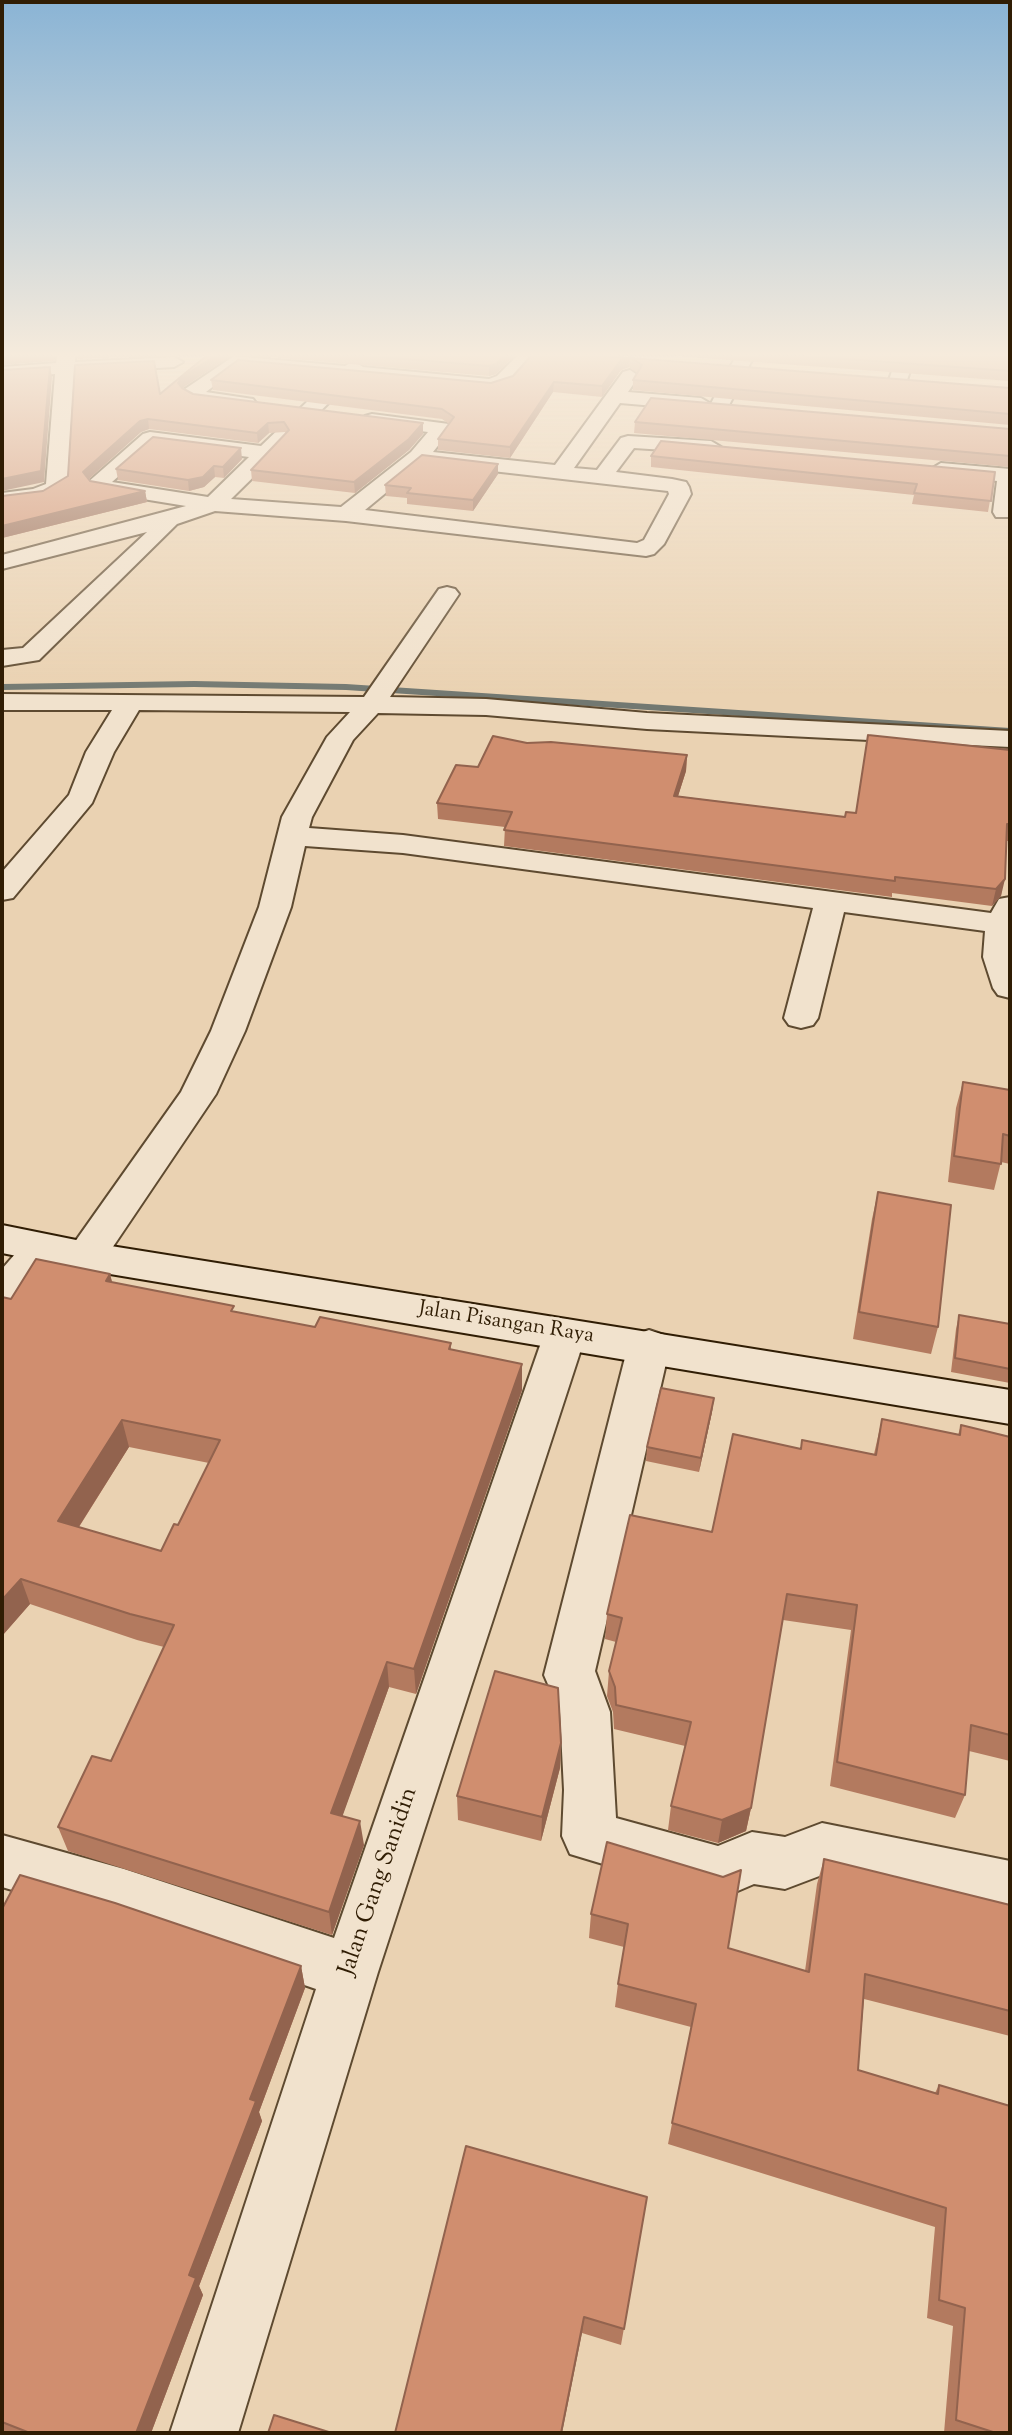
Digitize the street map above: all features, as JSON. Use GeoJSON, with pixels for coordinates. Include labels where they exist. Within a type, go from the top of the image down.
{"type":"FeatureCollection","features":[{"type":"Feature","properties":{"kind":"street"},"geometry":{"type":"LineString","coordinates":[[2,499],[37,495],[56,487],[57,470]]}},
{"type":"Feature","properties":{"kind":"street"},"geometry":{"type":"LineString","coordinates":[[113,470],[98,483],[100,486],[213,504],[346,514],[646,549],[653,544],[680,494],[678,487],[604,475],[548,470]]}},
{"type":"Feature","properties":{"kind":"street"},"geometry":{"type":"LineString","coordinates":[[2,562],[167,520],[213,504],[247,470]]}},
{"type":"Feature","properties":{"kind":"street"},"geometry":{"type":"LineString","coordinates":[[346,514],[407,470]]}},
{"type":"Feature","properties":{"kind":"street"},"geometry":{"type":"LineString","coordinates":[[604,475],[608,470]]}},
{"type":"Feature","properties":{"kind":"street"},"geometry":{"type":"LineString","coordinates":[[944,470],[1009,476],[1004,512]]}},
{"type":"Feature","properties":{"kind":"street"},"geometry":{"type":"LineString","coordinates":[[2,658],[30,655],[166,526],[167,520]]}},
{"type":"Feature","properties":{"kind":"street"},"geometry":{"type":"LineString","coordinates":[[86,1256],[198,1094],[228,1031],[275,907],[297,817],[341,737],[371,705],[447,594]]}},
{"type":"Feature","properties":{"kind":"street"},"geometry":{"type":"LineString","coordinates":[[2,702],[371,705],[536,724],[910,744],[1010,739]]}},
{"type":"Feature","properties":{"kind":"street"},"geometry":{"type":"LineString","coordinates":[[2,891],[76,807],[100,752],[130,702]]}},
{"type":"Feature","properties":{"kind":"street"},"geometry":{"type":"LineString","coordinates":[[293,836],[403,844],[831,900],[1006,915],[999,957],[1010,988]]}},
{"type":"Feature","properties":{"kind":"street"},"geometry":{"type":"LineString","coordinates":[[801,1018],[831,900]]}},
{"type":"Feature","properties":{"kind":"street","name":"Jalan Pisangan Raya"},"geometry":{"type":"LineString","coordinates":[[2,1239],[86,1256],[1010,1407]]}},
{"type":"Feature","properties":{"kind":"street"},"geometry":{"type":"LineString","coordinates":[[2,1295],[43,1248]]}},
{"type":"Feature","properties":{"kind":"street","name":"Jalan Gang Sanidin"},"geometry":{"type":"LineString","coordinates":[[204,2433],[350,1972],[565,1334]]}},
{"type":"Feature","properties":{"kind":"street"},"geometry":{"type":"LineString","coordinates":[[649,1346],[569,1675],[578,1688],[585,1712],[589,1836],[719,1873],[752,1858],[785,1863],[822,1849],[1010,1888]]}},
{"type":"Feature","properties":{"kind":"street"},"geometry":{"type":"LineString","coordinates":[[2,1861],[124,1896],[350,1972]]}},
{"type":"Feature","properties":{"kind":"building"},"geometry":{"type":"Polygon","coordinates":[[[2,470],[41,470],[41,471],[2,479],[2,470]]]}},
{"type":"Feature","properties":{"kind":"building"},"geometry":{"type":"Polygon","coordinates":[[[68,470],[86,470],[83,472],[90,481],[145,491],[2,526],[2,496],[43,491],[68,476],[68,470]]]}},
{"type":"Feature","properties":{"kind":"building"},"geometry":{"type":"Polygon","coordinates":[[[120,470],[210,470],[203,477],[188,480],[120,470]]]}},
{"type":"Feature","properties":{"kind":"building"},"geometry":{"type":"Polygon","coordinates":[[[251,470],[370,470],[354,482],[251,470]]]}},
{"type":"Feature","properties":{"kind":"building"},"geometry":{"type":"Polygon","coordinates":[[[404,470],[494,470],[473,500],[407,493],[411,488],[385,485],[404,470]]]}},
{"type":"Feature","properties":{"kind":"building"},"geometry":{"type":"Polygon","coordinates":[[[781,470],[995,472],[991,501],[914,493],[917,484],[781,470]]]}},
{"type":"Feature","properties":{"kind":"building"},"geometry":{"type":"Polygon","coordinates":[[[868,735],[1010,750],[1010,824],[1007,824],[1005,879],[996,889],[895,877],[895,881],[504,830],[512,812],[437,803],[456,765],[478,767],[493,736],[527,743],[551,742],[687,755],[674,796],[845,817],[846,812],[856,813],[868,735]]]}},
{"type":"Feature","properties":{"kind":"building"},"geometry":{"type":"Polygon","coordinates":[[[963,1082],[1010,1090],[1010,1136],[1003,1134],[1001,1164],[954,1156],[963,1082]]]}},
{"type":"Feature","properties":{"kind":"building"},"geometry":{"type":"Polygon","coordinates":[[[878,1192],[951,1205],[938,1327],[859,1312],[878,1192]]]}},
{"type":"Feature","properties":{"kind":"building"},"geometry":{"type":"Polygon","coordinates":[[[36,1259],[110,1274],[106,1281],[234,1306],[231,1311],[315,1327],[320,1317],[451,1343],[449,1349],[522,1364],[414,1669],[387,1662],[331,1813],[360,1821],[329,1912],[58,1827],[92,1756],[111,1761],[174,1625],[130,1614],[21,1579],[2,1600],[2,1297],[11,1299],[36,1259]],[[122,1420],[58,1521],[161,1551],[174,1524],[178,1525],[220,1440],[122,1420]]]}},
{"type":"Feature","properties":{"kind":"building"},"geometry":{"type":"Polygon","coordinates":[[[959,1315],[1010,1324],[1010,1369],[955,1358],[959,1315]]]}},
{"type":"Feature","properties":{"kind":"building"},"geometry":{"type":"Polygon","coordinates":[[[661,1388],[714,1398],[701,1458],[647,1447],[661,1388]]]}},
{"type":"Feature","properties":{"kind":"building"},"geometry":{"type":"Polygon","coordinates":[[[882,1419],[960,1435],[961,1425],[1010,1437],[1010,1735],[971,1725],[965,1795],[837,1762],[857,1605],[787,1594],[751,1808],[722,1820],[671,1806],[691,1722],[616,1705],[615,1687],[609,1671],[622,1618],[607,1614],[630,1515],[712,1532],[733,1434],[801,1449],[802,1440],[876,1455],[882,1419]]]}},
{"type":"Feature","properties":{"kind":"building"},"geometry":{"type":"Polygon","coordinates":[[[495,1671],[558,1688],[561,1743],[542,1817],[457,1796],[495,1671]]]}},
{"type":"Feature","properties":{"kind":"building"},"geometry":{"type":"Polygon","coordinates":[[[607,1842],[723,1877],[741,1870],[728,1948],[809,1972],[824,1859],[1010,1905],[1010,2011],[865,1974],[858,2070],[938,2094],[939,2085],[1010,2106],[1010,2433],[996,2433],[956,2420],[965,2308],[939,2300],[946,2208],[672,2123],[696,2004],[618,1984],[628,1924],[591,1914],[607,1842]]]}},
{"type":"Feature","properties":{"kind":"building"},"geometry":{"type":"Polygon","coordinates":[[[20,1875],[115,1903],[301,1966],[250,2099],[256,2101],[189,2275],[196,2278],[136,2433],[30,2433],[2,2422],[2,1909],[20,1875]]]}},
{"type":"Feature","properties":{"kind":"building"},"geometry":{"type":"Polygon","coordinates":[[[466,2146],[647,2197],[624,2329],[584,2317],[561,2433],[395,2433],[466,2146]]]}},
{"type":"Feature","properties":{"kind":"building"},"geometry":{"type":"Polygon","coordinates":[[[274,2415],[332,2433],[268,2433],[274,2415]]]}},
{"type":"Feature","properties":{"kind":"waterway"},"geometry":{"type":"LineString","coordinates":[[2,687],[194,684],[346,687],[1010,731]]}}]}
